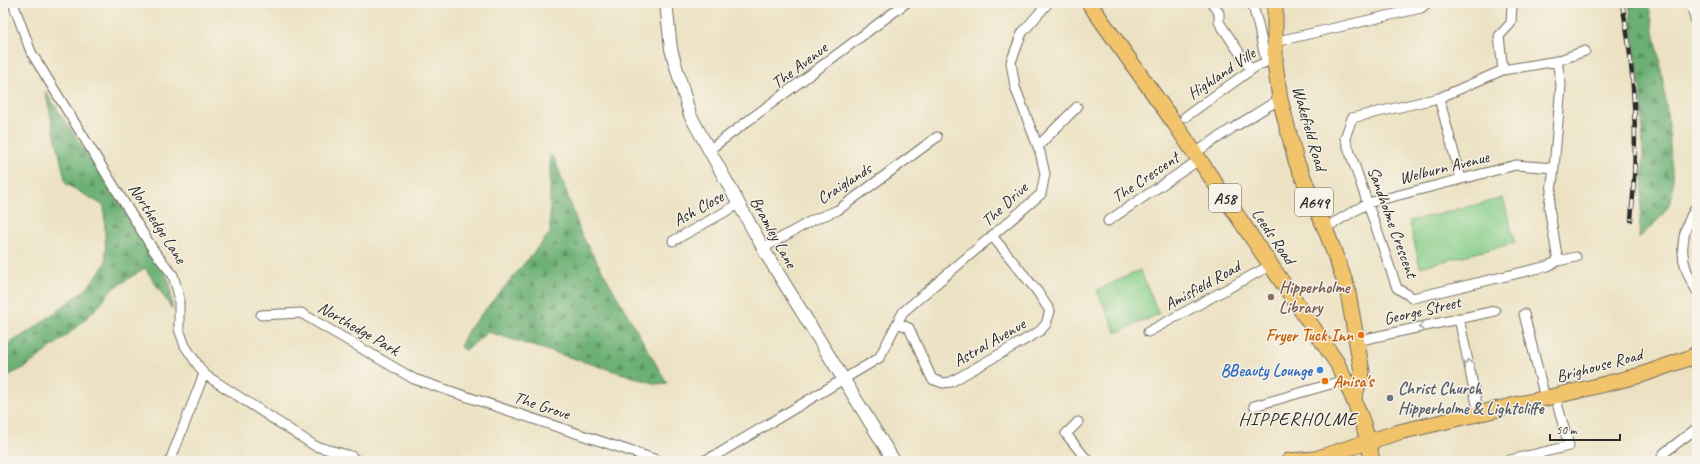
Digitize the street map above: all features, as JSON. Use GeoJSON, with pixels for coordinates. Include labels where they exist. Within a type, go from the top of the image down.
{"type":"FeatureCollection","features":[{"type":"Feature","properties":{"kind":"main road","name":"Leeds Road"},"geometry":{"type":"LineString","coordinates":[[1089,3],[1197,156],[1337,363],[1354,398],[1369,442]]}},
{"type":"Feature","properties":{"kind":"main road","name":"Wakefield Road"},"geometry":{"type":"LineString","coordinates":[[1275,3],[1274,42],[1270,60],[1296,161],[1326,228],[1347,287],[1362,372],[1354,398]]}},
{"type":"Feature","properties":{"kind":"main road","name":"Brighouse Road"},"geometry":{"type":"LineString","coordinates":[[1289,461],[1315,459],[1399,432],[1641,375],[1695,359]]}},
{"type":"Feature","properties":{"kind":"main road","name":"A58"},"geometry":{"type":"LineString","coordinates":[[1369,442],[1372,461]]}},
{"type":"Feature","properties":{"kind":"street","name":"Northedge Lane"},"geometry":{"type":"LineString","coordinates":[[13,3],[31,52],[154,251],[173,275],[179,296],[179,329],[185,346],[204,374],[315,446],[351,456],[357,461]]}},
{"type":"Feature","properties":{"kind":"street","name":"Bramley Lane"},"geometry":{"type":"LineString","coordinates":[[666,3],[671,49],[683,97],[690,115],[763,248],[842,379],[894,461]]}},
{"type":"Feature","properties":{"kind":"street","name":"The Avenue"},"geometry":{"type":"LineString","coordinates":[[710,150],[906,3]]}},
{"type":"Feature","properties":{"kind":"street","name":"The Drive"},"geometry":{"type":"LineString","coordinates":[[842,379],[879,358],[904,312],[1041,194],[1045,174],[1038,146],[1015,88],[1011,62],[1022,33],[1048,3]]}},
{"type":"Feature","properties":{"kind":"street"},"geometry":{"type":"LineString","coordinates":[[1212,3],[1219,13],[1219,22],[1251,70]]}},
{"type":"Feature","properties":{"kind":"street"},"geometry":{"type":"LineString","coordinates":[[1252,3],[1270,60]]}},
{"type":"Feature","properties":{"kind":"street"},"geometry":{"type":"LineString","coordinates":[[1691,3],[1697,27]]}},
{"type":"Feature","properties":{"kind":"street"},"geometry":{"type":"LineString","coordinates":[[1274,42],[1422,8],[1427,4]]}},
{"type":"Feature","properties":{"kind":"street"},"geometry":{"type":"LineString","coordinates":[[1503,70],[1499,36],[1511,23],[1512,6]]}},
{"type":"Feature","properties":{"kind":"street","name":"Sandholme Crescent"},"geometry":{"type":"LineString","coordinates":[[1576,257],[1558,261],[1548,266],[1413,298],[1397,288],[1345,138],[1352,118],[1439,98],[1503,70],[1557,61],[1585,51]]}},
{"type":"Feature","properties":{"kind":"street","name":"Highland Ville"},"geometry":{"type":"LineString","coordinates":[[1185,117],[1251,70],[1270,60]]}},
{"type":"Feature","properties":{"kind":"street"},"geometry":{"type":"LineString","coordinates":[[1557,61],[1561,85],[1549,207],[1558,261]]}},
{"type":"Feature","properties":{"kind":"street"},"geometry":{"type":"LineString","coordinates":[[1439,98],[1460,179]]}},
{"type":"Feature","properties":{"kind":"street","name":"The Crescent"},"geometry":{"type":"LineString","coordinates":[[1108,221],[1197,156],[1233,127],[1280,99]]}},
{"type":"Feature","properties":{"kind":"street"},"geometry":{"type":"LineString","coordinates":[[1038,146],[1077,107]]}},
{"type":"Feature","properties":{"kind":"street","name":"Craiglands"},"geometry":{"type":"LineString","coordinates":[[763,248],[813,220],[838,210],[937,137]]}},
{"type":"Feature","properties":{"kind":"street","name":"Welburn Avenue"},"geometry":{"type":"LineString","coordinates":[[1326,228],[1368,203],[1516,165],[1554,168]]}},
{"type":"Feature","properties":{"kind":"street","name":"Ash Close"},"geometry":{"type":"LineString","coordinates":[[673,241],[739,204]]}},
{"type":"Feature","properties":{"kind":"street"},"geometry":{"type":"LineString","coordinates":[[1697,205],[1688,220],[1682,245],[1686,271],[1697,291]]}},
{"type":"Feature","properties":{"kind":"street","name":"Astral Avenue"},"geometry":{"type":"LineString","coordinates":[[898,322],[909,328],[932,379],[943,383],[951,382],[1040,331],[1046,324],[1050,311],[1037,291],[992,237]]}},
{"type":"Feature","properties":{"kind":"street","name":"Amisfield Road"},"geometry":{"type":"LineString","coordinates":[[1148,332],[1271,265]]}},
{"type":"Feature","properties":{"kind":"street","name":"George Street"},"geometry":{"type":"LineString","coordinates":[[1356,341],[1496,311]]}},
{"type":"Feature","properties":{"kind":"street","name":"Northedge Park"},"geometry":{"type":"LineString","coordinates":[[261,315],[301,313],[414,379]]}},
{"type":"Feature","properties":{"kind":"street"},"geometry":{"type":"LineString","coordinates":[[1506,461],[1524,459],[1569,446],[1550,397],[1524,314]]}},
{"type":"Feature","properties":{"kind":"street"},"geometry":{"type":"LineString","coordinates":[[1459,318],[1479,414]]}},
{"type":"Feature","properties":{"kind":"street"},"geometry":{"type":"LineString","coordinates":[[170,461],[204,374]]}},
{"type":"Feature","properties":{"kind":"street","name":"The Grove"},"geometry":{"type":"LineString","coordinates":[[414,379],[660,461]]}},
{"type":"Feature","properties":{"kind":"street"},"geometry":{"type":"LineString","coordinates":[[703,461],[718,454],[842,379]]}},
{"type":"Feature","properties":{"kind":"street"},"geometry":{"type":"LineString","coordinates":[[1254,406],[1345,380]]}},
{"type":"Feature","properties":{"kind":"street"},"geometry":{"type":"LineString","coordinates":[[1078,422],[1066,434],[1088,461]]}},
{"type":"Feature","properties":{"kind":"street"},"geometry":{"type":"LineString","coordinates":[[1660,461],[1664,452],[1697,428]]}},
{"type":"Feature","properties":{"kind":"green space"},"geometry":{"type":"Polygon","coordinates":[[[1629,3],[1648,3],[1663,81],[1673,181],[1672,197],[1670,202],[1656,222],[1639,238],[1643,169],[1642,103],[1629,3]]]}},
{"type":"Feature","properties":{"kind":"green space"},"geometry":{"type":"Polygon","coordinates":[[[45,91],[165,271],[171,287],[172,309],[145,268],[111,290],[100,305],[71,332],[26,367],[3,378],[3,347],[33,329],[87,288],[106,263],[104,206],[66,184],[45,91]]]}},
{"type":"Feature","properties":{"kind":"green space"},"geometry":{"type":"Polygon","coordinates":[[[550,155],[555,159],[581,234],[667,383],[656,384],[488,332],[465,351],[460,347],[468,330],[550,233],[550,155]]]}},
{"type":"Feature","properties":{"kind":"green space"},"geometry":{"type":"Polygon","coordinates":[[[1503,198],[1515,243],[1420,267],[1409,221],[1503,198]]]}},
{"type":"Feature","properties":{"kind":"green space"},"geometry":{"type":"Polygon","coordinates":[[[1140,270],[1159,314],[1116,333],[1097,290],[1140,270]]]}},
{"type":"Feature","properties":{"kind":"railway"},"geometry":{"type":"LineString","coordinates":[[1622,3],[1627,30],[1633,84],[1635,166],[1631,220]]}},
{"type":"Feature","properties":{"kind":"place","name":"Hipperholme Library"},"geometry":{"type":"Point","coordinates":[1271,297]}},
{"type":"Feature","properties":{"kind":"place","name":"Fryer Tuck Inn"},"geometry":{"type":"Point","coordinates":[1361,335]}},
{"type":"Feature","properties":{"kind":"place","name":"BBeauty Lounge"},"geometry":{"type":"Point","coordinates":[1320,370]}},
{"type":"Feature","properties":{"kind":"place","name":"Anisa's"},"geometry":{"type":"Point","coordinates":[1325,381]}},
{"type":"Feature","properties":{"kind":"place","name":"Christ Church Hipperholme & Lightcliffe"},"geometry":{"type":"Point","coordinates":[1390,398]}},
{"type":"Feature","properties":{"kind":"district","name":"HIPPERHOLME"},"geometry":{"type":"Point","coordinates":[1298,418]}}]}
